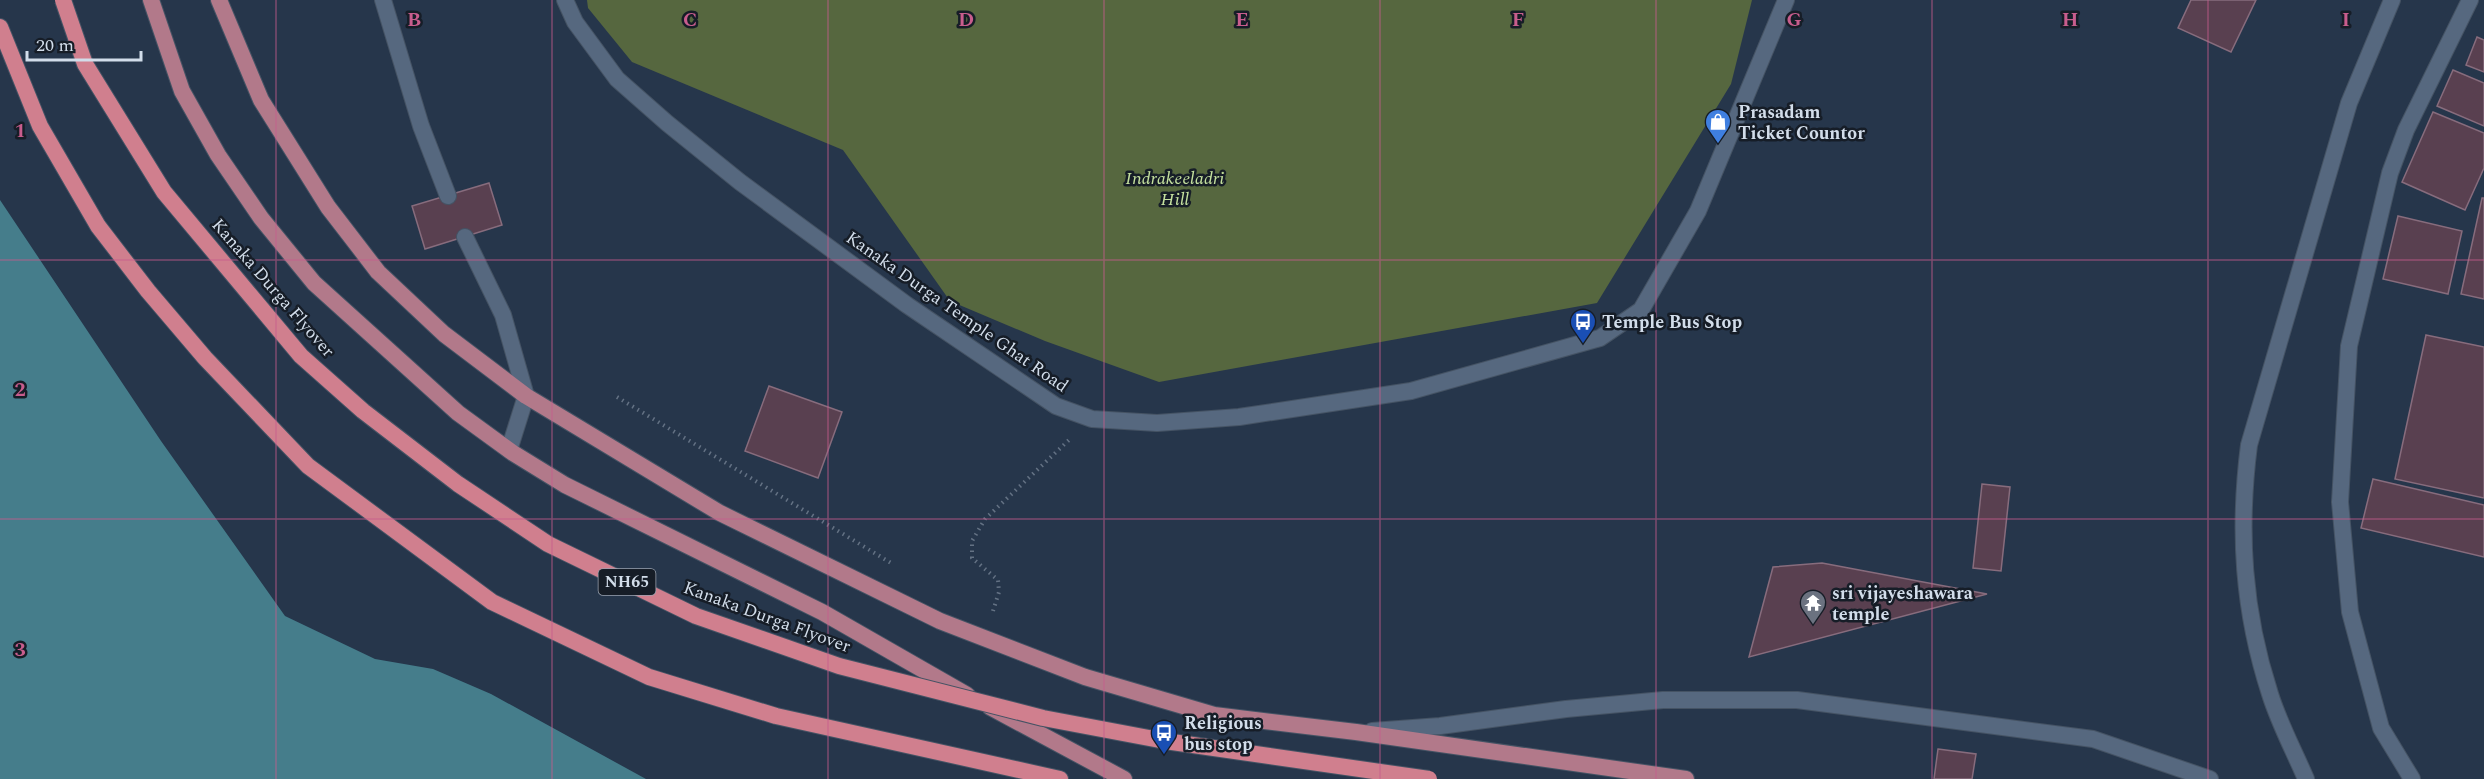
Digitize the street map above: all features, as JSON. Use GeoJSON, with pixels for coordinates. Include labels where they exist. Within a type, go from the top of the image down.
{"type":"FeatureCollection","features":[{"type":"Feature","properties":{"kind":"highway","name":"Kanaka Durga Flyover"},"geometry":{"type":"LineString","coordinates":[[63,0],[86,64],[164,192],[301,356],[363,411],[458,484],[548,544],[696,616],[839,666],[1044,718],[1187,745],[1429,779]]}},
{"type":"Feature","properties":{"kind":"highway"},"geometry":{"type":"LineString","coordinates":[[0,27],[40,126],[98,226],[191,342],[308,466],[492,602],[649,677],[776,716],[1060,779]]}},
{"type":"Feature","properties":{"kind":"main road"},"geometry":{"type":"LineString","coordinates":[[151,0],[182,91],[218,155],[261,218],[314,283],[458,413],[509,450],[565,485],[822,612],[914,667],[1124,779]]}},
{"type":"Feature","properties":{"kind":"main road"},"geometry":{"type":"LineString","coordinates":[[219,0],[261,100],[328,207],[378,272],[444,334],[526,396],[720,513],[940,621],[1085,677],[1214,715],[1356,732],[1686,779]]}},
{"type":"Feature","properties":{"kind":"main road"},"geometry":{"type":"LineString","coordinates":[[383,0],[421,126],[448,196]]}},
{"type":"Feature","properties":{"kind":"main road","name":"Kanaka Durga Temple Ghat Road"},"geometry":{"type":"LineString","coordinates":[[565,0],[575,22],[617,79],[740,182],[907,305],[1056,406],[1092,418],[1157,423],[1239,417],[1411,391],[1600,338],[1641,310],[1698,211],[1786,0]]}},
{"type":"Feature","properties":{"kind":"main road"},"geometry":{"type":"LineString","coordinates":[[2306,779],[2270,695],[2248,606],[2241,535],[2248,445],[2346,115],[2391,0]]}},
{"type":"Feature","properties":{"kind":"main road"},"geometry":{"type":"LineString","coordinates":[[2412,779],[2381,728],[2350,612],[2340,502],[2349,346],[2390,173],[2406,130],[2470,0]]}},
{"type":"Feature","properties":{"kind":"main road"},"geometry":{"type":"LineString","coordinates":[[465,237],[503,315],[526,396],[509,450]]}},
{"type":"Feature","properties":{"kind":"main road"},"geometry":{"type":"LineString","coordinates":[[1356,732],[1451,725],[1566,709],[1663,700],[1797,700],[2093,739],[2210,779]]}},
{"type":"Feature","properties":{"kind":"path"},"geometry":{"type":"LineString","coordinates":[[617,398],[897,567]]}},
{"type":"Feature","properties":{"kind":"path"},"geometry":{"type":"LineString","coordinates":[[990,620],[999,592],[998,580],[972,558],[972,541],[986,519],[1092,418]]}},
{"type":"Feature","properties":{"kind":"green space","name":"Indrakeeladri Hill"},"geometry":{"type":"Polygon","coordinates":[[[587,0],[1752,0],[1731,84],[1597,303],[1159,382],[1045,341],[950,301],[843,150],[632,62],[588,8],[587,0]]]}},
{"type":"Feature","properties":{"kind":"shaded area"},"geometry":{"type":"Polygon","coordinates":[[[0,200],[161,441],[285,616],[375,659],[433,669],[491,694],[646,779],[0,779],[0,200]]]}},
{"type":"Feature","properties":{"kind":"building"},"geometry":{"type":"Polygon","coordinates":[[[2191,0],[2256,0],[2231,52],[2178,28],[2191,0]]]}},
{"type":"Feature","properties":{"kind":"building"},"geometry":{"type":"Polygon","coordinates":[[[2477,37],[2484,40],[2484,72],[2466,65],[2477,37]]]}},
{"type":"Feature","properties":{"kind":"building"},"geometry":{"type":"Polygon","coordinates":[[[2453,70],[2484,83],[2484,126],[2437,106],[2453,70]]]}},
{"type":"Feature","properties":{"kind":"building"},"geometry":{"type":"Polygon","coordinates":[[[2433,112],[2484,133],[2484,168],[2465,210],[2402,182],[2433,112]]]}},
{"type":"Feature","properties":{"kind":"building"},"geometry":{"type":"Polygon","coordinates":[[[489,183],[502,225],[425,249],[412,206],[489,183]]]}},
{"type":"Feature","properties":{"kind":"building"},"geometry":{"type":"Polygon","coordinates":[[[2482,198],[2484,198],[2484,299],[2461,294],[2482,198]]]}},
{"type":"Feature","properties":{"kind":"building"},"geometry":{"type":"Polygon","coordinates":[[[2398,216],[2462,231],[2448,294],[2383,279],[2398,216]]]}},
{"type":"Feature","properties":{"kind":"building"},"geometry":{"type":"Polygon","coordinates":[[[2426,335],[2484,347],[2484,498],[2395,479],[2426,335]]]}},
{"type":"Feature","properties":{"kind":"building"},"geometry":{"type":"Polygon","coordinates":[[[769,386],[842,412],[818,478],[745,451],[769,386]]]}},
{"type":"Feature","properties":{"kind":"building"},"geometry":{"type":"Polygon","coordinates":[[[2373,479],[2484,505],[2484,557],[2361,528],[2373,479]]]}},
{"type":"Feature","properties":{"kind":"building"},"geometry":{"type":"Polygon","coordinates":[[[1982,484],[2010,487],[2001,571],[1973,568],[1982,484]]]}},
{"type":"Feature","properties":{"kind":"building","name":"sri vijayeshawara temple"},"geometry":{"type":"Polygon","coordinates":[[[1822,563],[1987,594],[1749,657],[1773,567],[1822,563]]]}},
{"type":"Feature","properties":{"kind":"building"},"geometry":{"type":"Polygon","coordinates":[[[1938,749],[1976,754],[1972,779],[1934,779],[1938,749]]]}},
{"type":"Feature","properties":{"kind":"place","name":"Prasadam Ticket Countor"},"geometry":{"type":"Point","coordinates":[1718,145]}},
{"type":"Feature","properties":{"kind":"place","name":"Temple Bus Stop"},"geometry":{"type":"Point","coordinates":[1583,345]}},
{"type":"Feature","properties":{"kind":"place","name":"sri vijayeshawara temple"},"geometry":{"type":"Point","coordinates":[1813,626]}},
{"type":"Feature","properties":{"kind":"place","name":"Religious bus stop"},"geometry":{"type":"Point","coordinates":[1164,756]}}]}
